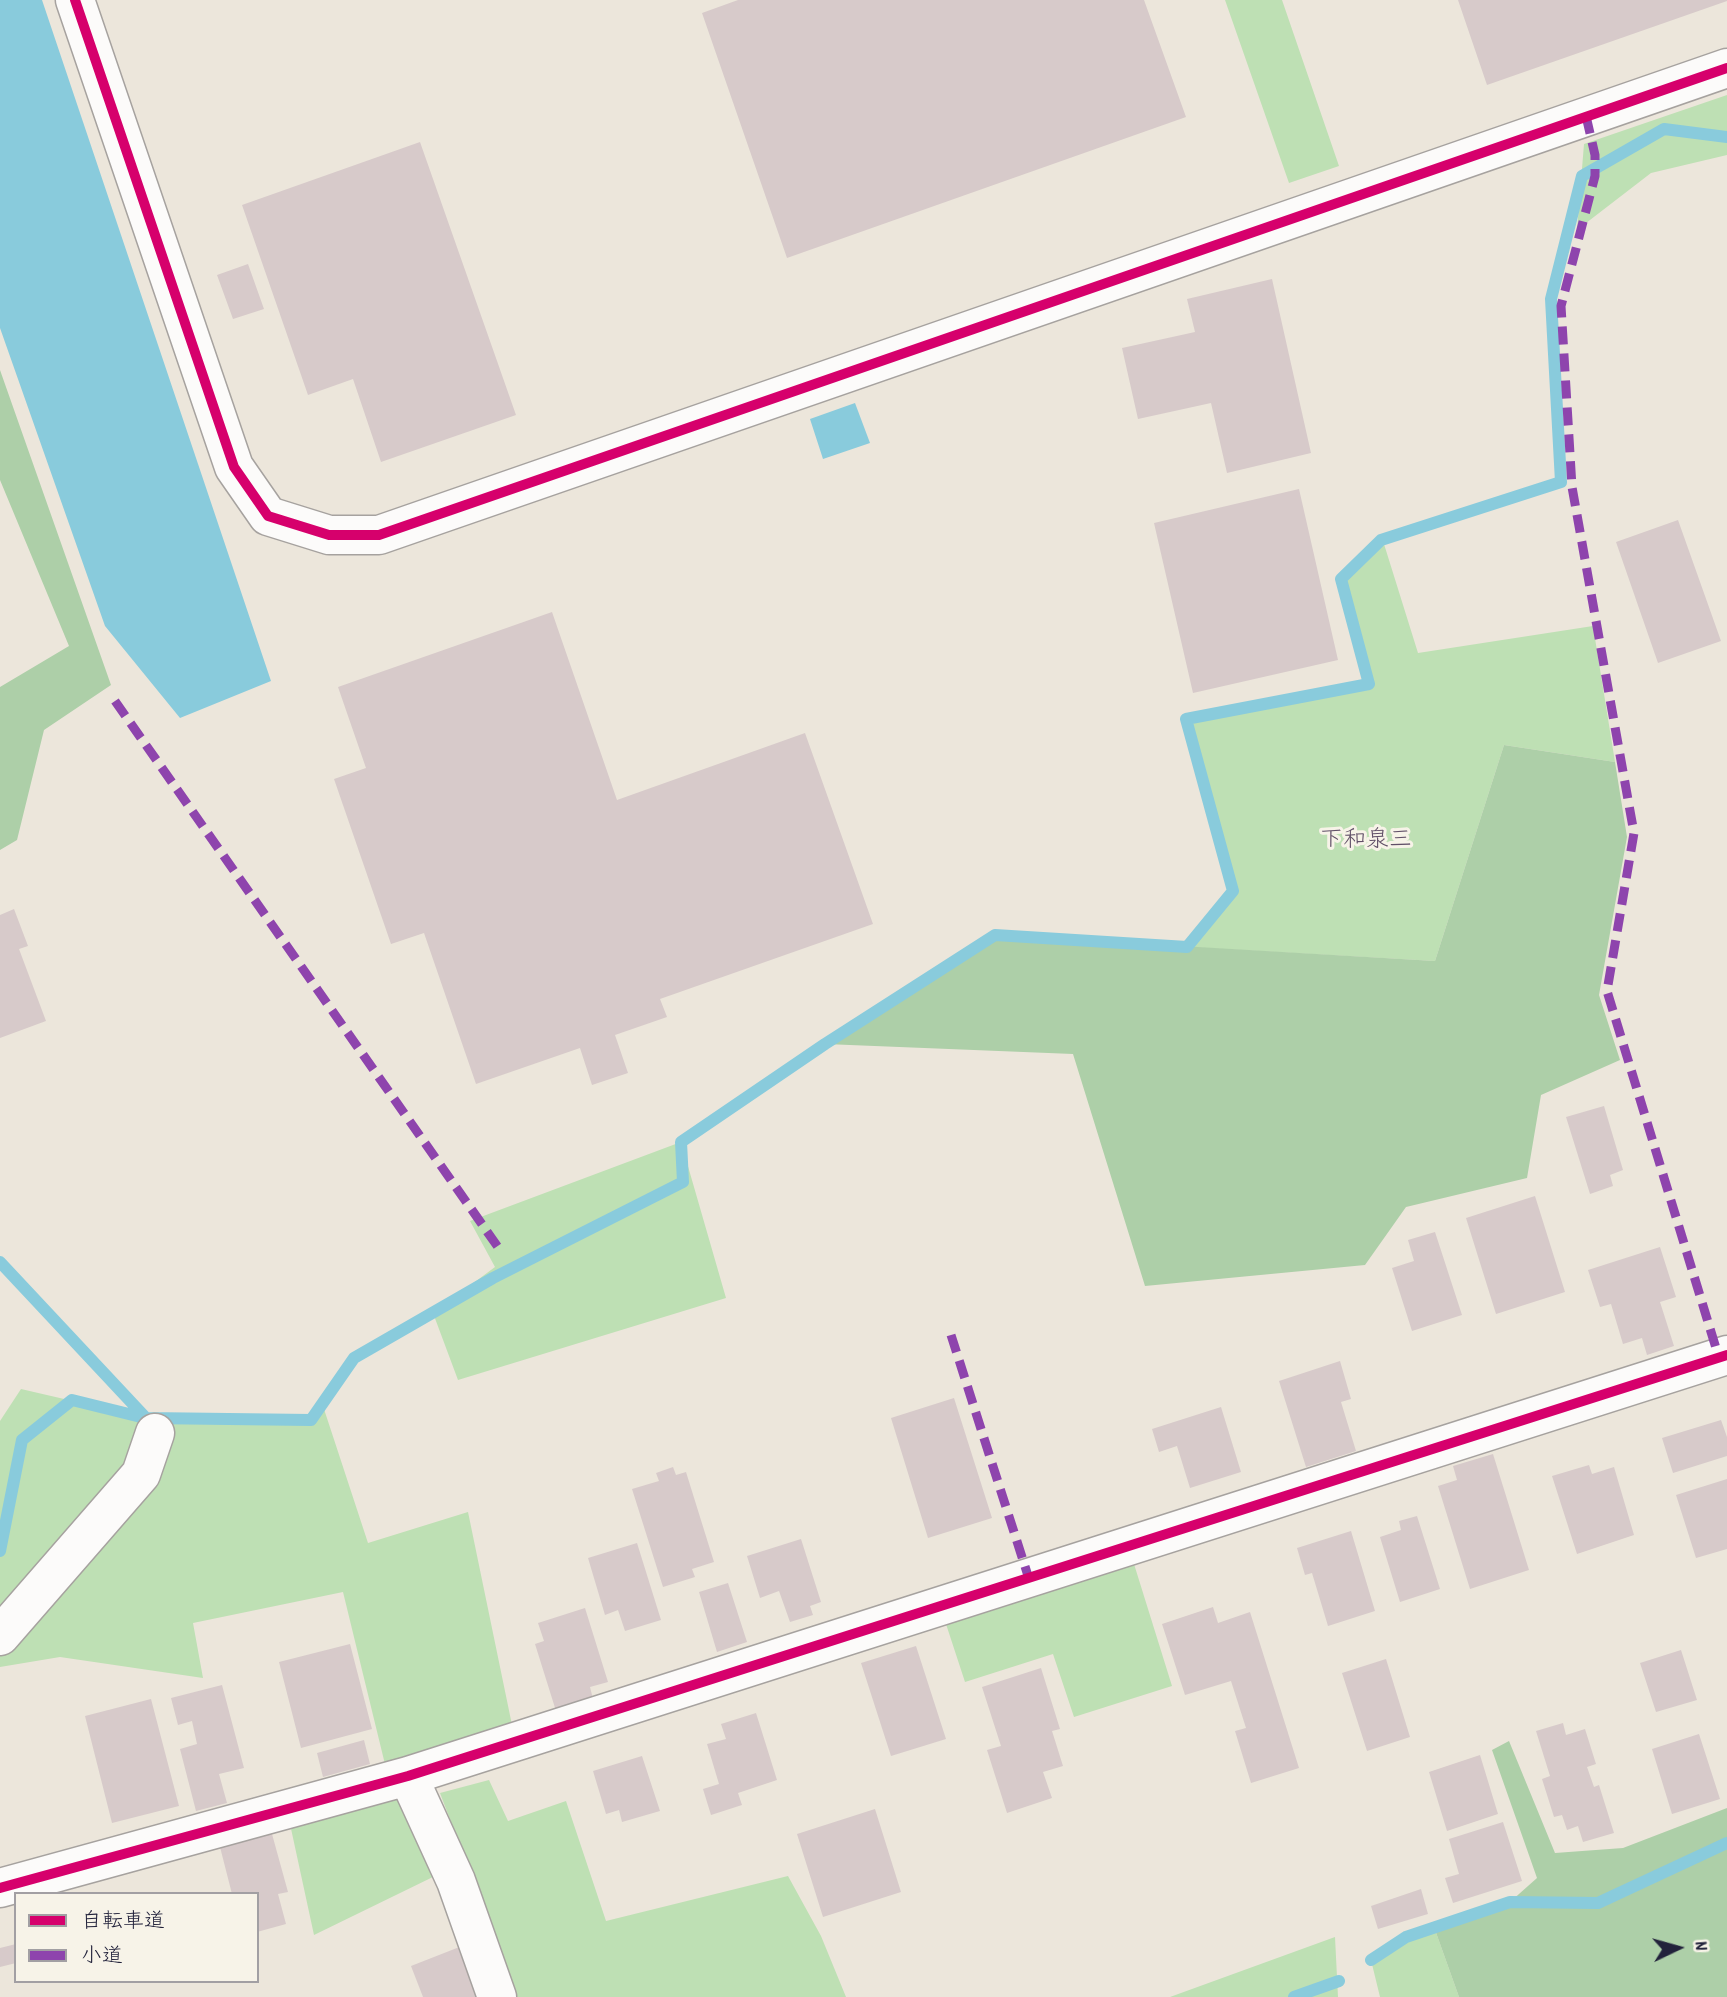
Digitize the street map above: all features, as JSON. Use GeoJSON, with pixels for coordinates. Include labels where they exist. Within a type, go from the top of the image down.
{"type":"FeatureCollection","features":[{"type":"Feature","properties":{"kind":"street"},"geometry":{"type":"LineString","coordinates":[[75,0],[234,467],[268,516],[329,535],[379,535],[1727,68]]}},
{"type":"Feature","properties":{"kind":"street"},"geometry":{"type":"LineString","coordinates":[[0,1888],[408,1776],[1727,1355]]}},
{"type":"Feature","properties":{"kind":"street"},"geometry":{"type":"LineString","coordinates":[[0,1636],[141,1474],[155,1433]]}},
{"type":"Feature","properties":{"kind":"street"},"geometry":{"type":"LineString","coordinates":[[408,1776],[456,1881],[497,1997]]}},
{"type":"Feature","properties":{"kind":"green space"},"geometry":{"type":"Polygon","coordinates":[[[1225,0],[1282,0],[1339,166],[1289,183],[1225,0]]]}},
{"type":"Feature","properties":{"kind":"green space"},"geometry":{"type":"Polygon","coordinates":[[[1727,95],[1727,155],[1651,173],[1577,230],[1584,144],[1727,95]]]}},
{"type":"Feature","properties":{"kind":"green space"},"geometry":{"type":"Polygon","coordinates":[[[0,370],[111,685],[44,730],[17,840],[0,850],[0,687],[69,646],[0,480],[0,370]]]}},
{"type":"Feature","properties":{"kind":"green space"},"geometry":{"type":"Polygon","coordinates":[[[1384,544],[1418,653],[1593,626],[1615,762],[1504,745],[1435,961],[1187,947],[1233,891],[1186,720],[1368,684],[1341,579],[1384,544]]]}},
{"type":"Feature","properties":{"kind":"green space"},"geometry":{"type":"Polygon","coordinates":[[[1504,745],[1615,762],[1627,837],[1599,995],[1620,1060],[1541,1095],[1527,1178],[1406,1207],[1365,1265],[1145,1286],[1073,1054],[825,1044],[995,935],[1435,961],[1504,745]]]}},
{"type":"Feature","properties":{"kind":"green space"},"geometry":{"type":"Polygon","coordinates":[[[681,1142],[726,1298],[458,1380],[433,1313],[495,1267],[470,1221],[681,1142]]]}},
{"type":"Feature","properties":{"kind":"green space"},"geometry":{"type":"Polygon","coordinates":[[[21,1389],[146,1418],[311,1420],[322,1403],[368,1543],[468,1512],[512,1725],[394,1766],[437,1875],[314,1935],[290,1824],[392,1793],[343,1592],[193,1623],[203,1678],[60,1657],[0,1667],[0,1421],[21,1389]]]}},
{"type":"Feature","properties":{"kind":"green space"},"geometry":{"type":"Polygon","coordinates":[[[1134,1564],[1172,1686],[1074,1717],[1053,1654],[965,1682],[946,1624],[1134,1564]]]}},
{"type":"Feature","properties":{"kind":"green space"},"geometry":{"type":"Polygon","coordinates":[[[1509,1741],[1555,1853],[1623,1848],[1727,1808],[1727,1997],[1459,1997],[1434,1927],[1510,1902],[1537,1878],[1492,1750],[1509,1741]]]}},
{"type":"Feature","properties":{"kind":"green space"},"geometry":{"type":"Polygon","coordinates":[[[489,1780],[508,1821],[566,1801],[606,1921],[788,1876],[821,1936],[846,1997],[517,1997],[440,1793],[489,1780]]]}},
{"type":"Feature","properties":{"kind":"green space"},"geometry":{"type":"Polygon","coordinates":[[[1434,1927],[1459,1997],[1380,1997],[1371,1960],[1406,1937],[1434,1927]]]}},
{"type":"Feature","properties":{"kind":"green space"},"geometry":{"type":"Polygon","coordinates":[[[1335,1937],[1338,1997],[1170,1997],[1335,1937]]]}},
{"type":"Feature","properties":{"kind":"water"},"geometry":{"type":"Polygon","coordinates":[[[0,0],[42,0],[271,681],[180,718],[105,626],[0,328],[0,0]]]}},
{"type":"Feature","properties":{"kind":"water"},"geometry":{"type":"Polygon","coordinates":[[[855,403],[870,443],[823,459],[810,419],[855,403]]]}},
{"type":"Feature","properties":{"kind":"building"},"geometry":{"type":"Polygon","coordinates":[[[738,0],[1144,0],[1186,117],[787,258],[702,13],[738,0]]]}},
{"type":"Feature","properties":{"kind":"building"},"geometry":{"type":"Polygon","coordinates":[[[1458,0],[1727,0],[1727,1],[1487,85],[1458,0]]]}},
{"type":"Feature","properties":{"kind":"building"},"geometry":{"type":"Polygon","coordinates":[[[420,142],[516,415],[381,462],[353,379],[308,395],[242,205],[420,142]]]}},
{"type":"Feature","properties":{"kind":"building"},"geometry":{"type":"Polygon","coordinates":[[[248,264],[264,309],[233,319],[217,275],[248,264]]]}},
{"type":"Feature","properties":{"kind":"building"},"geometry":{"type":"Polygon","coordinates":[[[1272,279],[1311,453],[1227,473],[1211,403],[1138,419],[1122,348],[1195,332],[1187,299],[1272,279]]]}},
{"type":"Feature","properties":{"kind":"building"},"geometry":{"type":"Polygon","coordinates":[[[1299,489],[1338,660],[1193,693],[1154,523],[1299,489]]]}},
{"type":"Feature","properties":{"kind":"building"},"geometry":{"type":"Polygon","coordinates":[[[1678,520],[1721,641],[1658,663],[1616,542],[1678,520]]]}},
{"type":"Feature","properties":{"kind":"building"},"geometry":{"type":"Polygon","coordinates":[[[552,612],[617,800],[805,733],[873,924],[660,999],[667,1017],[615,1035],[628,1073],[592,1085],[580,1048],[476,1084],[424,933],[391,944],[334,779],[366,768],[338,687],[552,612]]]}},
{"type":"Feature","properties":{"kind":"building"},"geometry":{"type":"Polygon","coordinates":[[[14,909],[28,946],[19,949],[46,1021],[0,1038],[0,915],[14,909]]]}},
{"type":"Feature","properties":{"kind":"building"},"geometry":{"type":"Polygon","coordinates":[[[1604,1106],[1623,1170],[1610,1175],[1613,1186],[1590,1194],[1566,1117],[1604,1106]]]}},
{"type":"Feature","properties":{"kind":"building"},"geometry":{"type":"Polygon","coordinates":[[[1535,1196],[1565,1292],[1496,1314],[1466,1218],[1535,1196]]]}},
{"type":"Feature","properties":{"kind":"building"},"geometry":{"type":"Polygon","coordinates":[[[1435,1232],[1462,1315],[1412,1331],[1392,1268],[1414,1261],[1408,1240],[1435,1232]]]}},
{"type":"Feature","properties":{"kind":"building"},"geometry":{"type":"Polygon","coordinates":[[[1660,1247],[1676,1297],[1660,1302],[1674,1346],[1647,1355],[1642,1338],[1623,1344],[1611,1304],[1600,1307],[1588,1270],[1660,1247]]]}},
{"type":"Feature","properties":{"kind":"building"},"geometry":{"type":"Polygon","coordinates":[[[1340,1361],[1351,1399],[1341,1402],[1356,1451],[1306,1467],[1279,1381],[1340,1361]]]}},
{"type":"Feature","properties":{"kind":"building"},"geometry":{"type":"Polygon","coordinates":[[[954,1398],[992,1518],[928,1538],[891,1418],[954,1398]]]}},
{"type":"Feature","properties":{"kind":"building"},"geometry":{"type":"Polygon","coordinates":[[[1221,1407],[1241,1472],[1190,1488],[1177,1446],[1159,1452],[1152,1429],[1221,1407]]]}},
{"type":"Feature","properties":{"kind":"building"},"geometry":{"type":"Polygon","coordinates":[[[1721,1420],[1727,1437],[1727,1456],[1673,1473],[1662,1438],[1721,1420]]]}},
{"type":"Feature","properties":{"kind":"building"},"geometry":{"type":"Polygon","coordinates":[[[1493,1454],[1529,1570],[1470,1589],[1438,1486],[1457,1480],[1453,1466],[1493,1454]]]}},
{"type":"Feature","properties":{"kind":"building"},"geometry":{"type":"Polygon","coordinates":[[[1589,1465],[1592,1474],[1614,1467],[1634,1535],[1577,1554],[1552,1476],[1589,1465]]]}},
{"type":"Feature","properties":{"kind":"building"},"geometry":{"type":"Polygon","coordinates":[[[673,1467],[676,1475],[686,1472],[714,1562],[692,1569],[695,1577],[663,1587],[632,1489],[659,1481],[656,1473],[673,1467]]]}},
{"type":"Feature","properties":{"kind":"building"},"geometry":{"type":"Polygon","coordinates":[[[1727,1479],[1727,1549],[1696,1558],[1676,1495],[1727,1479]]]}},
{"type":"Feature","properties":{"kind":"building"},"geometry":{"type":"Polygon","coordinates":[[[1417,1516],[1440,1589],[1400,1602],[1380,1537],[1401,1530],[1399,1521],[1417,1516]]]}},
{"type":"Feature","properties":{"kind":"building"},"geometry":{"type":"Polygon","coordinates":[[[1351,1531],[1375,1611],[1328,1626],[1312,1573],[1305,1575],[1297,1548],[1351,1531]]]}},
{"type":"Feature","properties":{"kind":"building"},"geometry":{"type":"Polygon","coordinates":[[[801,1539],[821,1602],[810,1606],[813,1615],[790,1622],[779,1591],[760,1598],[747,1556],[801,1539]]]}},
{"type":"Feature","properties":{"kind":"building"},"geometry":{"type":"Polygon","coordinates":[[[637,1543],[661,1620],[625,1631],[618,1610],[605,1615],[588,1558],[637,1543]]]}},
{"type":"Feature","properties":{"kind":"building"},"geometry":{"type":"Polygon","coordinates":[[[728,1583],[747,1642],[717,1652],[699,1592],[728,1583]]]}},
{"type":"Feature","properties":{"kind":"building"},"geometry":{"type":"Polygon","coordinates":[[[1213,1607],[1218,1623],[1250,1612],[1299,1768],[1251,1783],[1235,1731],[1246,1728],[1231,1681],[1185,1695],[1162,1624],[1213,1607]]]}},
{"type":"Feature","properties":{"kind":"building"},"geometry":{"type":"Polygon","coordinates":[[[585,1608],[608,1682],[590,1687],[593,1699],[556,1711],[535,1644],[544,1641],[538,1623],[585,1608]]]}},
{"type":"Feature","properties":{"kind":"building"},"geometry":{"type":"Polygon","coordinates":[[[350,1644],[372,1729],[301,1748],[279,1662],[350,1644]]]}},
{"type":"Feature","properties":{"kind":"building"},"geometry":{"type":"Polygon","coordinates":[[[916,1646],[946,1739],[891,1756],[861,1663],[916,1646]]]}},
{"type":"Feature","properties":{"kind":"building"},"geometry":{"type":"Polygon","coordinates":[[[1681,1650],[1697,1700],[1656,1712],[1640,1663],[1681,1650]]]}},
{"type":"Feature","properties":{"kind":"building"},"geometry":{"type":"Polygon","coordinates":[[[1386,1659],[1410,1737],[1367,1751],[1342,1673],[1386,1659]]]}},
{"type":"Feature","properties":{"kind":"building"},"geometry":{"type":"Polygon","coordinates":[[[1041,1668],[1060,1729],[1052,1731],[1063,1766],[1043,1772],[1052,1798],[1007,1813],[987,1750],[1001,1746],[982,1687],[1041,1668]]]}},
{"type":"Feature","properties":{"kind":"building"},"geometry":{"type":"Polygon","coordinates":[[[222,1685],[244,1768],[219,1774],[227,1803],[196,1811],[180,1749],[197,1744],[192,1721],[178,1725],[171,1698],[222,1685]]]}},
{"type":"Feature","properties":{"kind":"building"},"geometry":{"type":"Polygon","coordinates":[[[151,1699],[179,1806],[112,1823],[85,1716],[151,1699]]]}},
{"type":"Feature","properties":{"kind":"building"},"geometry":{"type":"Polygon","coordinates":[[[756,1713],[777,1780],[738,1793],[742,1805],[711,1815],[703,1789],[719,1784],[707,1744],[726,1739],[721,1724],[756,1713]]]}},
{"type":"Feature","properties":{"kind":"building"},"geometry":{"type":"Polygon","coordinates":[[[1563,1723],[1566,1735],[1585,1729],[1596,1764],[1587,1767],[1594,1787],[1599,1785],[1614,1833],[1583,1842],[1578,1826],[1567,1830],[1562,1815],[1554,1817],[1542,1779],[1550,1776],[1536,1731],[1563,1723]]]}},
{"type":"Feature","properties":{"kind":"building"},"geometry":{"type":"Polygon","coordinates":[[[1699,1734],[1720,1799],[1672,1814],[1652,1749],[1699,1734]]]}},
{"type":"Feature","properties":{"kind":"building"},"geometry":{"type":"Polygon","coordinates":[[[364,1740],[370,1764],[323,1777],[317,1753],[364,1740]]]}},
{"type":"Feature","properties":{"kind":"building"},"geometry":{"type":"Polygon","coordinates":[[[1480,1755],[1498,1814],[1447,1831],[1429,1772],[1480,1755]]]}},
{"type":"Feature","properties":{"kind":"building"},"geometry":{"type":"Polygon","coordinates":[[[642,1756],[660,1811],[622,1822],[619,1810],[606,1814],[593,1771],[642,1756]]]}},
{"type":"Feature","properties":{"kind":"building"},"geometry":{"type":"Polygon","coordinates":[[[875,1809],[901,1892],[823,1917],[797,1834],[875,1809]]]}},
{"type":"Feature","properties":{"kind":"building"},"geometry":{"type":"Polygon","coordinates":[[[1503,1822],[1522,1881],[1453,1903],[1445,1878],[1459,1874],[1449,1839],[1503,1822]]]}},
{"type":"Feature","properties":{"kind":"building"},"geometry":{"type":"Polygon","coordinates":[[[272,1834],[288,1892],[278,1894],[286,1924],[259,1931],[259,1892],[231,1892],[220,1847],[272,1834]]]}},
{"type":"Feature","properties":{"kind":"building"},"geometry":{"type":"Polygon","coordinates":[[[1421,1889],[1428,1914],[1378,1929],[1371,1906],[1421,1889]]]}},
{"type":"Feature","properties":{"kind":"building"},"geometry":{"type":"Polygon","coordinates":[[[14,1944],[14,1964],[0,1967],[0,1948],[14,1944]]]}},
{"type":"Feature","properties":{"kind":"building"},"geometry":{"type":"Polygon","coordinates":[[[462,1946],[481,1997],[423,1997],[411,1966],[462,1946]]]}},
{"type":"Feature","properties":{"kind":"waterway"},"geometry":{"type":"LineString","coordinates":[[0,1262],[146,1418],[311,1420],[354,1358],[493,1278],[683,1182],[681,1142],[825,1044],[995,935],[1187,947],[1233,891],[1186,719],[1369,684],[1341,579],[1381,540],[1561,482],[1551,299],[1582,176],[1664,129],[1727,137]]}},
{"type":"Feature","properties":{"kind":"waterway"},"geometry":{"type":"LineString","coordinates":[[0,1551],[22,1440],[72,1400],[145,1418]]}},
{"type":"Feature","properties":{"kind":"waterway"},"geometry":{"type":"LineString","coordinates":[[1371,1960],[1406,1937],[1510,1902],[1598,1903],[1727,1843]]}},
{"type":"Feature","properties":{"kind":"waterway"},"geometry":{"type":"LineString","coordinates":[[1294,1997],[1339,1981]]}},
{"type":"Feature","properties":{"kind":"marked path"},"geometry":{"type":"LineString","coordinates":[[1586,116],[1595,155],[1595,176],[1561,306],[1572,487],[1634,833],[1607,991],[1719,1358]]}},
{"type":"Feature","properties":{"kind":"marked path"},"geometry":{"type":"LineString","coordinates":[[115,701],[500,1250]]}},
{"type":"Feature","properties":{"kind":"marked path"},"geometry":{"type":"LineString","coordinates":[[951,1335],[1029,1579]]}},
{"type":"Feature","properties":{"kind":"cycle path"},"geometry":{"type":"LineString","coordinates":[[75,0],[234,467],[268,516],[329,535],[379,535],[1727,68]]}},
{"type":"Feature","properties":{"kind":"cycle path"},"geometry":{"type":"LineString","coordinates":[[0,1888],[408,1776],[1727,1355]]}},
{"type":"Feature","properties":{"kind":"district","name":"下和泉三"},"geometry":{"type":"Point","coordinates":[1366,843]}}]}
